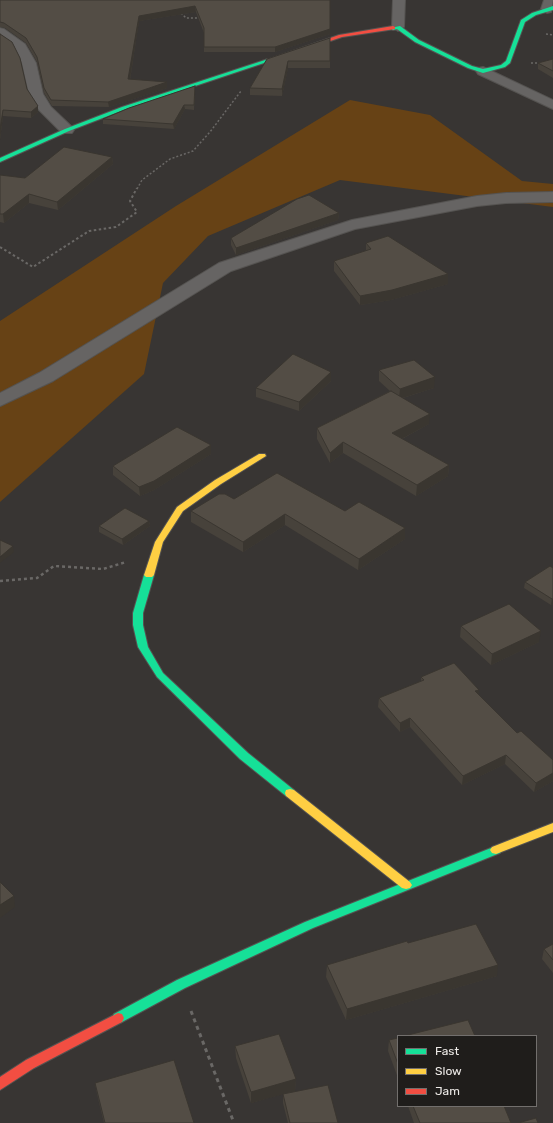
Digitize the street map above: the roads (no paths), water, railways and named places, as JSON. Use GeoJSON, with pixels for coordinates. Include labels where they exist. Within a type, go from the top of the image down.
{"type":"FeatureCollection","features":[{"type":"Feature","properties":{"kind":"street"},"geometry":{"type":"LineString","coordinates":[[398,27],[399,0]]}},
{"type":"Feature","properties":{"kind":"street"},"geometry":{"type":"LineString","coordinates":[[483,71],[502,66],[508,62],[523,21],[550,6]]}},
{"type":"Feature","properties":{"kind":"street"},"geometry":{"type":"LineString","coordinates":[[0,160],[67,130],[124,108],[341,36],[398,27],[431,48],[553,105]]}},
{"type":"Feature","properties":{"kind":"street"},"geometry":{"type":"LineString","coordinates":[[0,32],[19,44],[29,63],[36,94],[46,110],[67,130]]}},
{"type":"Feature","properties":{"kind":"street"},"geometry":{"type":"LineString","coordinates":[[0,400],[46,376],[225,267],[352,225],[477,201],[506,198],[553,197]]}},
{"type":"Feature","properties":{"kind":"street"},"geometry":{"type":"LineString","coordinates":[[262,456],[218,482],[180,509],[159,542],[138,613],[138,626],[143,646],[160,675],[244,756],[406,885]]}},
{"type":"Feature","properties":{"kind":"street"},"geometry":{"type":"LineString","coordinates":[[0,1084],[30,1064],[181,984],[309,925],[553,827]]}}]}
